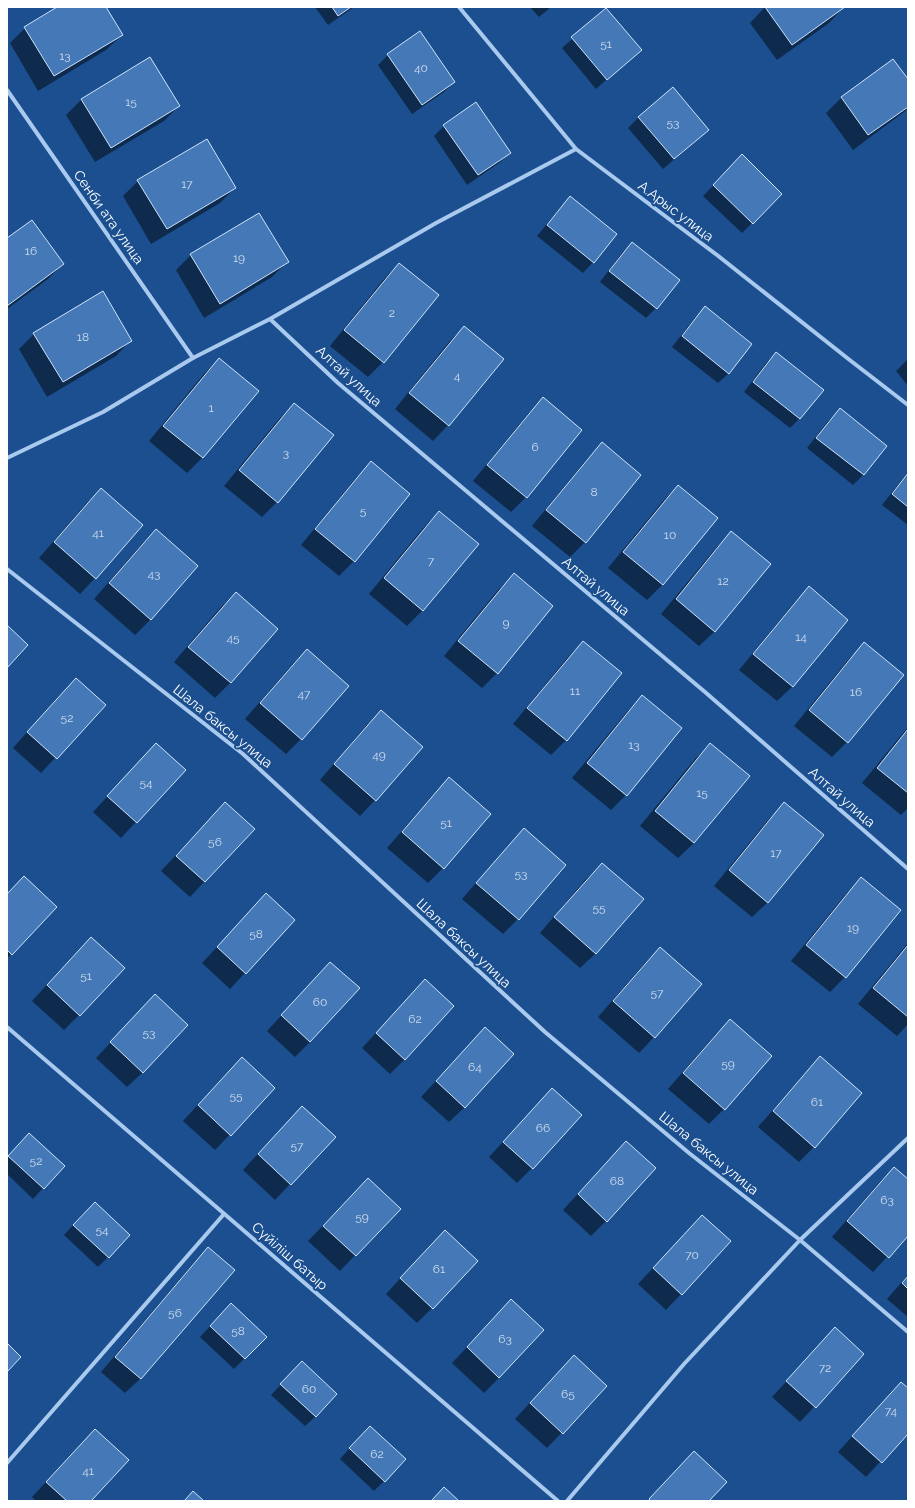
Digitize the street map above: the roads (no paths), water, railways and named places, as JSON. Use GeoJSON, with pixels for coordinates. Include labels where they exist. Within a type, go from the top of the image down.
{"type":"FeatureCollection","features":[{"type":"Feature","properties":{"kind":"street","name":"А.Арыс улица"},"geometry":{"type":"LineString","coordinates":[[459,7],[576,150],[717,255],[908,404]]}},
{"type":"Feature","properties":{"kind":"street","name":"Сенби ата улица"},"geometry":{"type":"LineString","coordinates":[[7,90],[193,358]]}},
{"type":"Feature","properties":{"kind":"street"},"geometry":{"type":"LineString","coordinates":[[7,458],[103,412],[193,358],[270,319],[436,223],[576,150]]}},
{"type":"Feature","properties":{"kind":"street","name":"Алтай улица"},"geometry":{"type":"LineString","coordinates":[[270,319],[338,383],[705,692],[908,869]]}},
{"type":"Feature","properties":{"kind":"street","name":"Шала баксы улица"},"geometry":{"type":"LineString","coordinates":[[7,569],[243,754],[545,1032],[689,1152],[800,1240],[908,1332]]}},
{"type":"Feature","properties":{"kind":"street","name":"Сүйіліш батыр"},"geometry":{"type":"LineString","coordinates":[[7,1027],[558,1501]]}},
{"type":"Feature","properties":{"kind":"street"},"geometry":{"type":"LineString","coordinates":[[567,1501],[684,1364],[800,1240],[908,1138]]}},
{"type":"Feature","properties":{"kind":"street"},"geometry":{"type":"LineString","coordinates":[[7,1463],[224,1214]]}}]}
